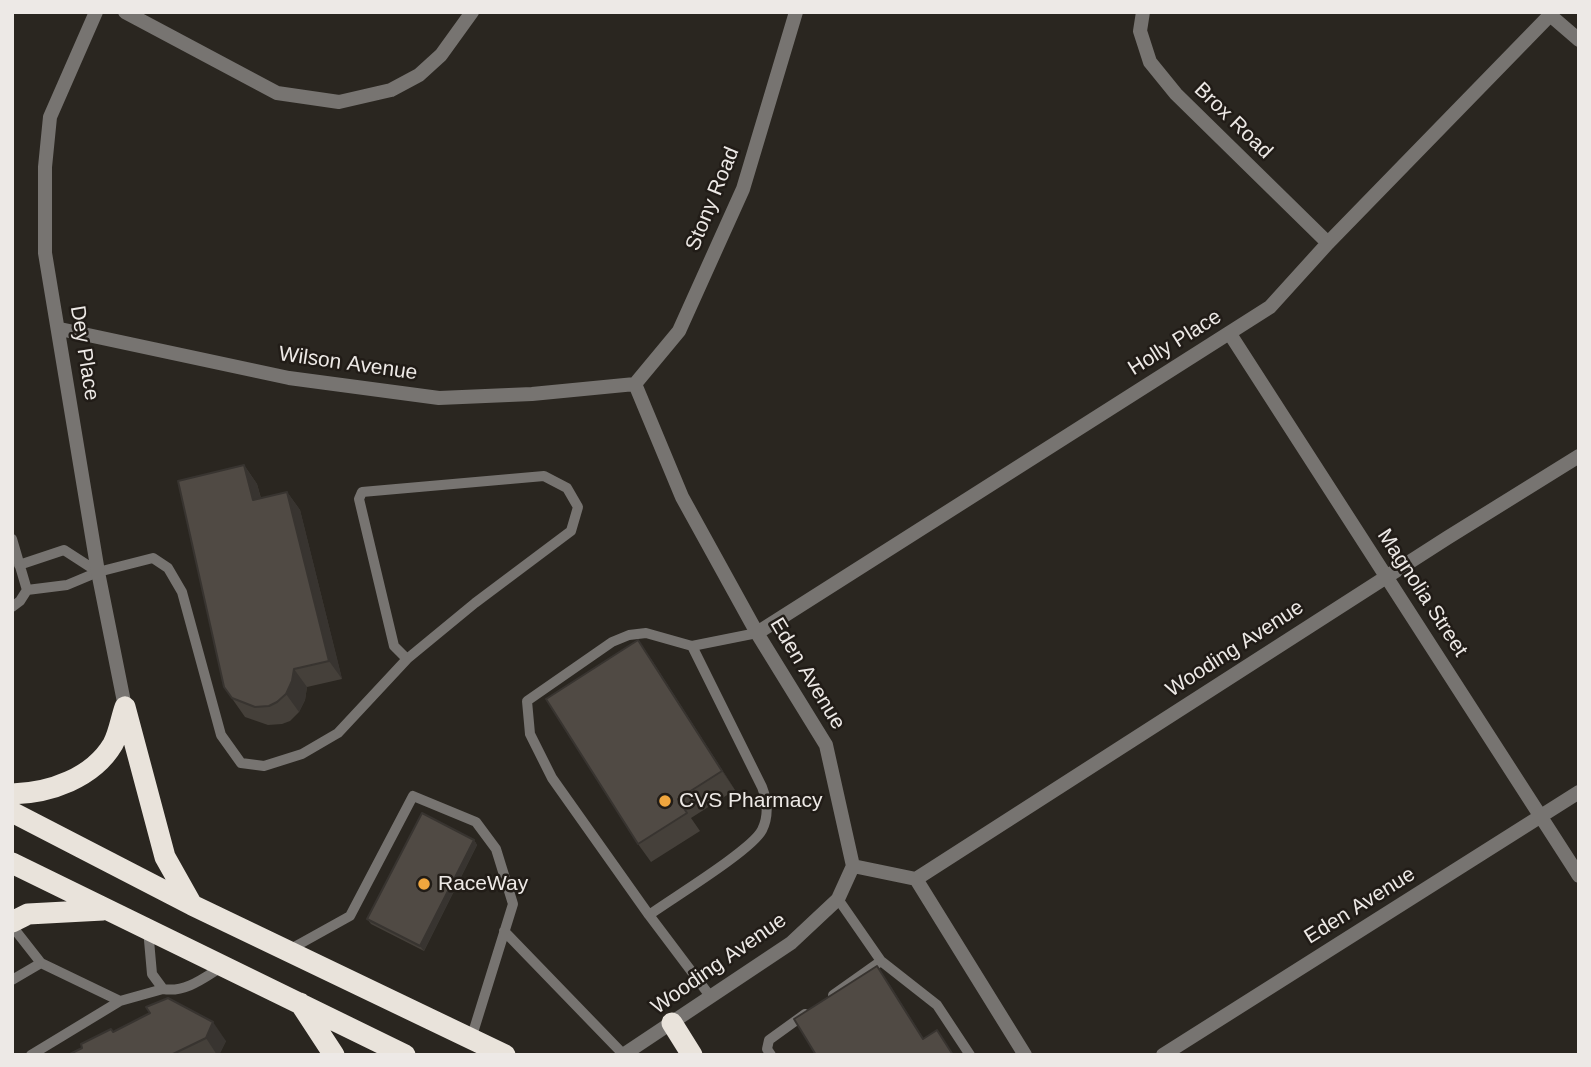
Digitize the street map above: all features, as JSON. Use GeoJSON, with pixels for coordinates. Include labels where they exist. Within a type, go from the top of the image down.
{"type":"FeatureCollection","features":[{"type":"Feature","properties":{"kind":"highway"},"geometry":{"type":"LineString","coordinates":[[12,794],[58,785],[80,777],[98,762],[114,743],[125,706]]}},
{"type":"Feature","properties":{"kind":"highway"},"geometry":{"type":"LineString","coordinates":[[125,706],[165,857],[192,905]]}},
{"type":"Feature","properties":{"kind":"highway"},"geometry":{"type":"LineString","coordinates":[[12,811],[192,905],[505,1055]]}},
{"type":"Feature","properties":{"kind":"highway"},"geometry":{"type":"LineString","coordinates":[[12,863],[405,1055]]}},
{"type":"Feature","properties":{"kind":"highway"},"geometry":{"type":"LineString","coordinates":[[12,924],[28,914],[108,910]]}},
{"type":"Feature","properties":{"kind":"highway"},"geometry":{"type":"LineString","coordinates":[[299,1001],[334,1055]]}},
{"type":"Feature","properties":{"kind":"highway"},"geometry":{"type":"LineString","coordinates":[[672,1023],[692,1055]]}},
{"type":"Feature","properties":{"kind":"street","name":"Dey Place"},"geometry":{"type":"LineString","coordinates":[[96,12],[50,117],[45,167],[45,253],[60,329],[98,572],[125,706]]}},
{"type":"Feature","properties":{"kind":"street"},"geometry":{"type":"LineString","coordinates":[[125,12],[277,93],[339,102],[391,90],[419,75],[441,55],[472,12]]}},
{"type":"Feature","properties":{"kind":"street","name":"Stony Road"},"geometry":{"type":"LineString","coordinates":[[635,384],[679,331],[743,189],[796,12]]}},
{"type":"Feature","properties":{"kind":"street","name":"Brox Road"},"geometry":{"type":"LineString","coordinates":[[1143,12],[1140,31],[1150,62],[1176,94],[1328,243]]}},
{"type":"Feature","properties":{"kind":"street"},"geometry":{"type":"LineString","coordinates":[[1552,14],[1579,40]]}},
{"type":"Feature","properties":{"kind":"street","name":"Holly Place"},"geometry":{"type":"LineString","coordinates":[[757,633],[1270,307],[1328,243],[1552,14]]}},
{"type":"Feature","properties":{"kind":"street","name":"Wilson Avenue"},"geometry":{"type":"LineString","coordinates":[[60,329],[289,378],[439,398],[532,394],[635,384]]}},
{"type":"Feature","properties":{"kind":"street","name":"Magnolia Street"},"geometry":{"type":"LineString","coordinates":[[1230,334],[1579,876]]}},
{"type":"Feature","properties":{"kind":"street","name":"Eden Avenue"},"geometry":{"type":"LineString","coordinates":[[635,384],[682,497],[757,633],[826,745],[853,866]]}},
{"type":"Feature","properties":{"kind":"street","name":"Wooding Avenue"},"geometry":{"type":"LineString","coordinates":[[916,879],[1386,576],[1579,456]]}},
{"type":"Feature","properties":{"kind":"street","name":"Eden Avenue"},"geometry":{"type":"LineString","coordinates":[[1163,1055],[1579,792]]}},
{"type":"Feature","properties":{"kind":"street"},"geometry":{"type":"LineString","coordinates":[[853,866],[916,879],[1025,1055]]}},
{"type":"Feature","properties":{"kind":"street","name":"Wooding Avenue"},"geometry":{"type":"LineString","coordinates":[[623,1055],[791,943],[838,899],[853,866]]}},
{"type":"Feature","properties":{"kind":"lane"},"geometry":{"type":"LineString","coordinates":[[27,590],[67,585],[98,572],[153,558],[168,568],[182,592],[221,735],[241,763],[264,766],[302,754],[338,733],[407,659],[475,603],[571,531],[578,508],[567,488],[544,475],[362,492],[359,499],[394,646],[407,659]]}},
{"type":"Feature","properties":{"kind":"lane"},"geometry":{"type":"LineString","coordinates":[[12,539],[27,590]]}},
{"type":"Feature","properties":{"kind":"lane"},"geometry":{"type":"LineString","coordinates":[[19,565],[64,550],[98,572]]}},
{"type":"Feature","properties":{"kind":"lane"},"geometry":{"type":"LineString","coordinates":[[12,607],[27,590]]}},
{"type":"Feature","properties":{"kind":"lane"},"geometry":{"type":"LineString","coordinates":[[710,996],[552,778],[530,734],[527,701],[612,642],[629,635],[646,633],[692,646],[757,633]]}},
{"type":"Feature","properties":{"kind":"lane"},"geometry":{"type":"LineString","coordinates":[[649,915],[734,856],[762,832],[765,821],[767,800],[762,788],[692,646]]}},
{"type":"Feature","properties":{"kind":"lane"},"geometry":{"type":"LineString","coordinates":[[287,951],[350,916],[414,796],[476,822],[496,849],[513,904],[471,1039]]}},
{"type":"Feature","properties":{"kind":"lane"},"geometry":{"type":"LineString","coordinates":[[838,899],[881,961],[936,1005],[970,1055]]}},
{"type":"Feature","properties":{"kind":"lane"},"geometry":{"type":"LineString","coordinates":[[12,924],[41,963],[120,1001]]}},
{"type":"Feature","properties":{"kind":"lane"},"geometry":{"type":"LineString","coordinates":[[148,929],[152,974],[163,989]]}},
{"type":"Feature","properties":{"kind":"lane"},"geometry":{"type":"LineString","coordinates":[[504,931],[623,1055]]}},
{"type":"Feature","properties":{"kind":"lane"},"geometry":{"type":"LineString","coordinates":[[825,1000],[881,961]]}},
{"type":"Feature","properties":{"kind":"lane"},"geometry":{"type":"LineString","coordinates":[[12,980],[41,963]]}},
{"type":"Feature","properties":{"kind":"lane"},"geometry":{"type":"LineString","coordinates":[[31,1055],[120,1001],[163,989],[171,991],[190,986],[224,965]]}},
{"type":"Feature","properties":{"kind":"lane"},"geometry":{"type":"LineString","coordinates":[[771,1055],[767,1049],[769,1040],[814,1008]]}},
{"type":"Feature","properties":{"kind":"building"},"geometry":{"type":"Polygon","coordinates":[[[244,465],[253,500],[287,492],[329,661],[294,669],[286,694],[269,706],[255,707],[232,698],[224,687],[178,481],[244,465]]]}},
{"type":"Feature","properties":{"kind":"building","name":"CVS Pharmacy"},"geometry":{"type":"Polygon","coordinates":[[[638,640],[722,771],[678,799],[687,813],[638,844],[546,699],[638,640]]]}},
{"type":"Feature","properties":{"kind":"building","name":"RaceWay"},"geometry":{"type":"Polygon","coordinates":[[[422,813],[474,840],[420,946],[367,919],[422,813]]]}},
{"type":"Feature","properties":{"kind":"building"},"geometry":{"type":"Polygon","coordinates":[[[877,966],[923,1039],[937,1030],[953,1055],[816,1055],[794,1019],[877,966]]]}},
{"type":"Feature","properties":{"kind":"building"},"geometry":{"type":"Polygon","coordinates":[[[168,998],[213,1022],[206,1038],[171,1055],[68,1055],[82,1048],[81,1044],[111,1029],[113,1032],[150,1013],[146,1007],[168,998]]]}},
{"type":"Feature","properties":{"kind":"place","name":"CVS Pharmacy"},"geometry":{"type":"Point","coordinates":[665,801]}},
{"type":"Feature","properties":{"kind":"place","name":"RaceWay"},"geometry":{"type":"Point","coordinates":[424,884]}}]}
